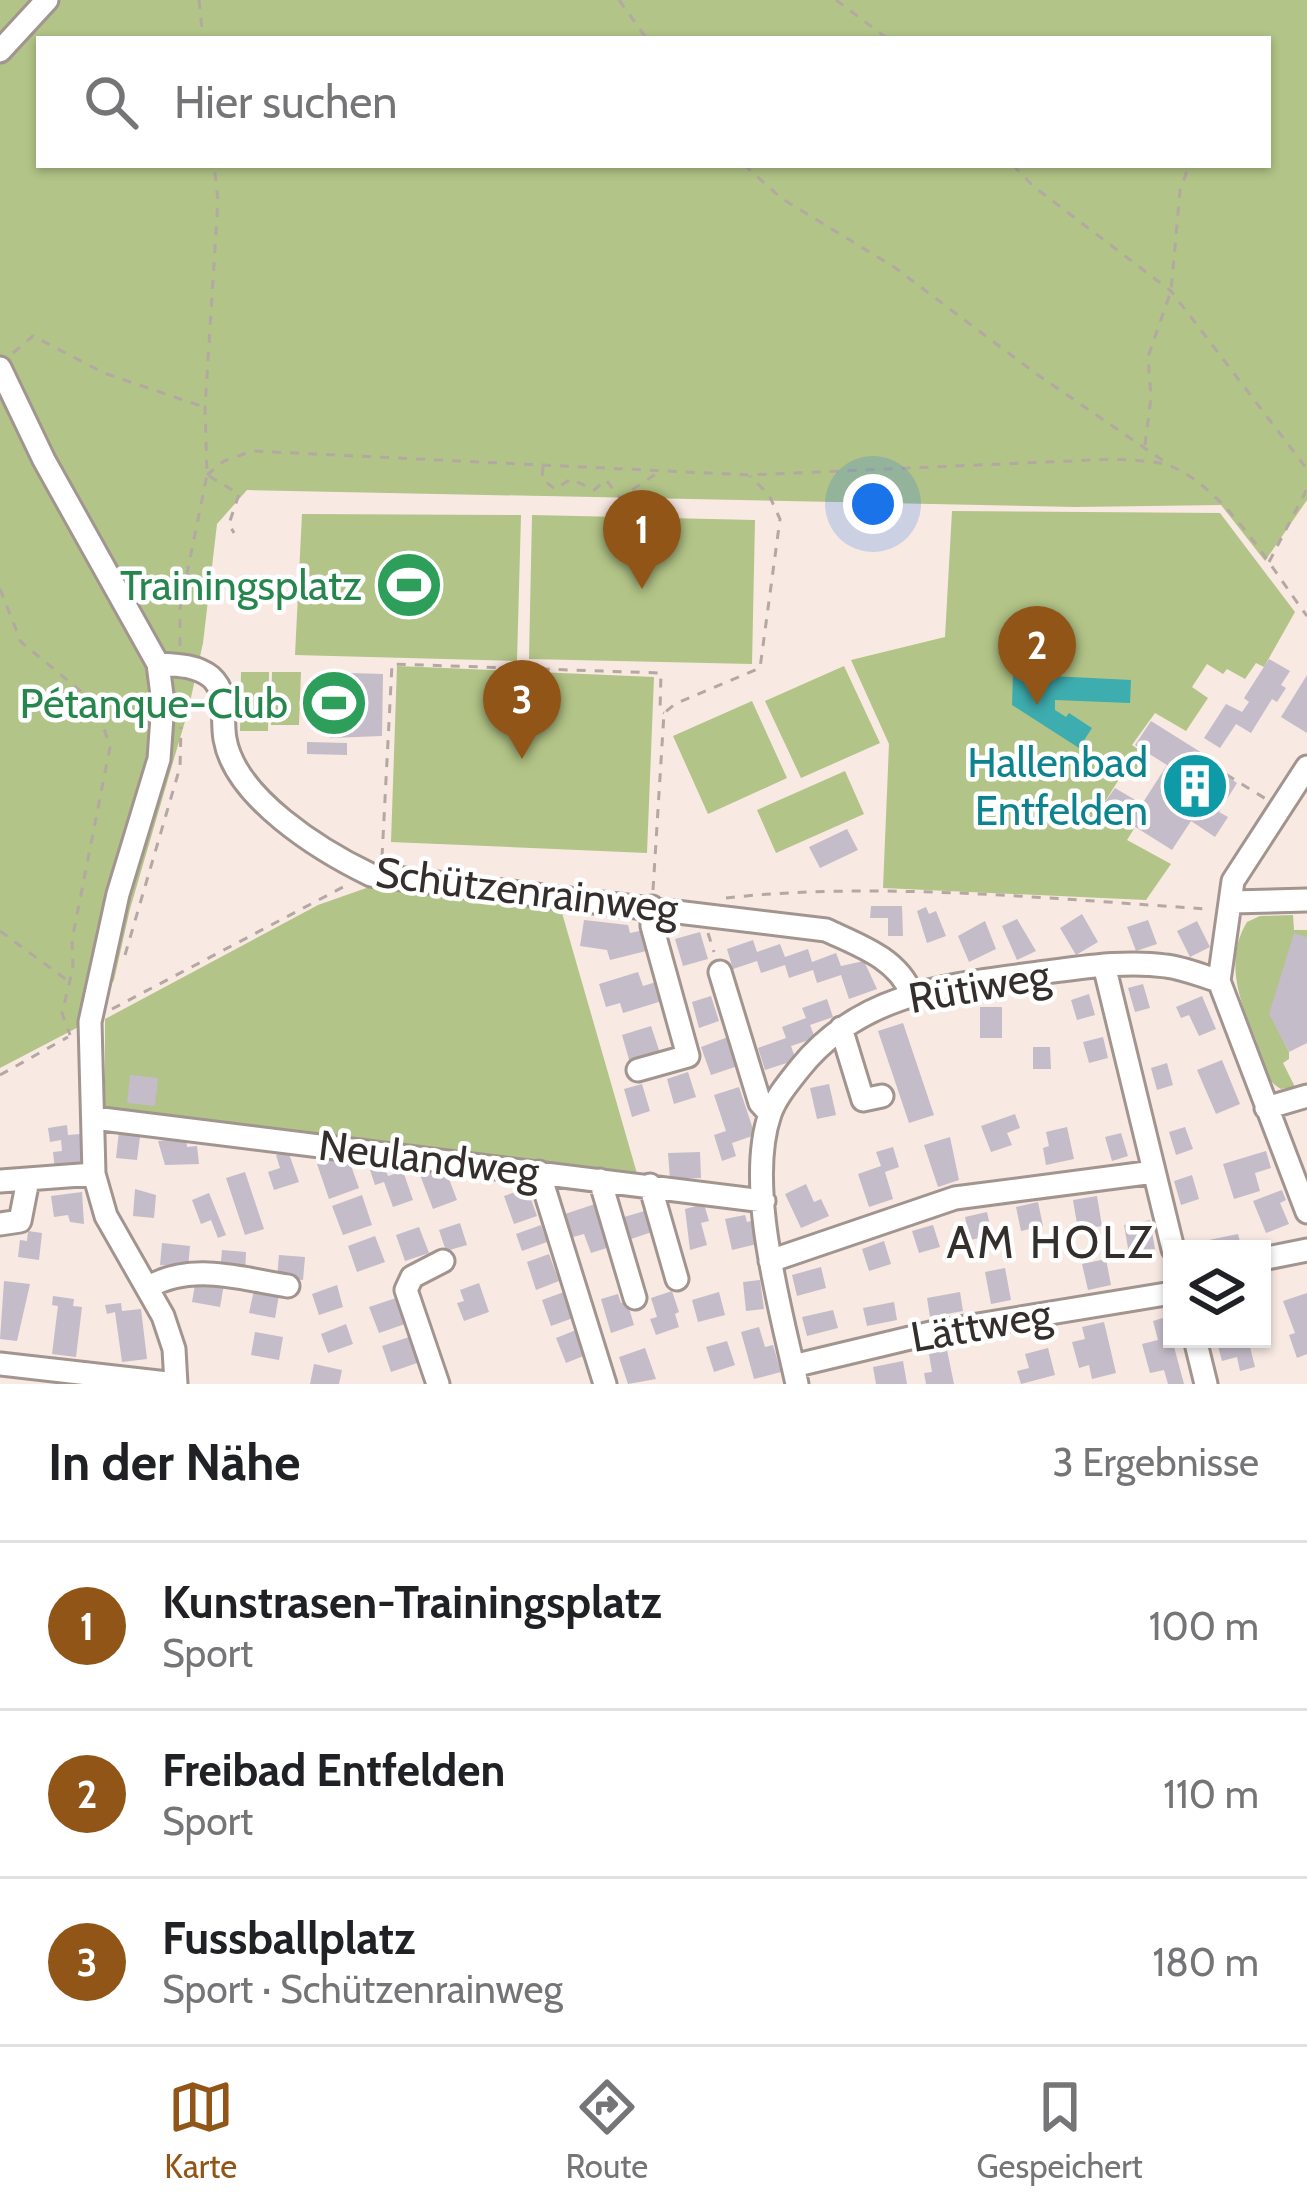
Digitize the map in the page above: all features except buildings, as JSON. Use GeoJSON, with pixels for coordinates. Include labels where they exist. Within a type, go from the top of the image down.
{"type":"FeatureCollection","features":[{"type":"Feature","properties":{"kind":"street"},"geometry":{"type":"LineString","coordinates":[[0,51],[47,0]]}},
{"type":"Feature","properties":{"kind":"street"},"geometry":{"type":"LineString","coordinates":[[0,368],[44,460],[158,664],[163,703],[159,759],[80,1029],[94,1118],[94,1174],[106,1216],[148,1287],[174,1348],[176,1384],[0,1364]]}},
{"type":"Feature","properties":{"kind":"street"},"geometry":{"type":"LineString","coordinates":[[158,664],[184,665]]}},
{"type":"Feature","properties":{"kind":"street","name":"Schützenrainweg"},"geometry":{"type":"LineString","coordinates":[[184,665],[208,674],[223,694],[225,742],[237,769],[258,794],[317,846],[376,876],[826,930],[900,971],[911,993]]}},
{"type":"Feature","properties":{"kind":"street"},"geometry":{"type":"LineString","coordinates":[[1307,767],[1233,881],[1219,981],[1307,1212]]}},
{"type":"Feature","properties":{"kind":"street"},"geometry":{"type":"LineString","coordinates":[[1232,902],[1307,900]]}},
{"type":"Feature","properties":{"kind":"street"},"geometry":{"type":"LineString","coordinates":[[638,1070],[688,1056],[652,926],[652,907]]}},
{"type":"Feature","properties":{"kind":"street"},"geometry":{"type":"LineString","coordinates":[[1105,964],[1170,1240]]}},
{"type":"Feature","properties":{"kind":"street","name":"Rütiweg"},"geometry":{"type":"LineString","coordinates":[[795,1375],[770,1261],[764,1154],[770,1114],[812,1054],[841,1028],[911,993],[1105,964],[1167,965],[1219,981]]}},
{"type":"Feature","properties":{"kind":"street"},"geometry":{"type":"LineString","coordinates":[[720,972],[760,1102],[770,1114]]}},
{"type":"Feature","properties":{"kind":"street"},"geometry":{"type":"LineString","coordinates":[[841,1028],[863,1100],[882,1096]]}},
{"type":"Feature","properties":{"kind":"street"},"geometry":{"type":"LineString","coordinates":[[1266,1108],[1307,1096]]}},
{"type":"Feature","properties":{"kind":"street","name":"Neulandweg"},"geometry":{"type":"LineString","coordinates":[[94,1118],[764,1201]]}},
{"type":"Feature","properties":{"kind":"street"},"geometry":{"type":"LineString","coordinates":[[539,1172],[605,1384]]}},
{"type":"Feature","properties":{"kind":"street"},"geometry":{"type":"LineString","coordinates":[[770,1261],[955,1198],[1154,1172]]}},
{"type":"Feature","properties":{"kind":"street"},"geometry":{"type":"LineString","coordinates":[[0,1181],[94,1174]]}},
{"type":"Feature","properties":{"kind":"street"},"geometry":{"type":"LineString","coordinates":[[0,1224],[20,1221],[28,1180]]}},
{"type":"Feature","properties":{"kind":"street"},"geometry":{"type":"LineString","coordinates":[[600,1180],[635,1298]]}},
{"type":"Feature","properties":{"kind":"street"},"geometry":{"type":"LineString","coordinates":[[650,1185],[677,1279]]}},
{"type":"Feature","properties":{"kind":"street"},"geometry":{"type":"LineString","coordinates":[[1271,1257],[1307,1250]]}},
{"type":"Feature","properties":{"kind":"street"},"geometry":{"type":"LineString","coordinates":[[438,1384],[406,1290],[412,1277],[443,1261]]}},
{"type":"Feature","properties":{"kind":"street"},"geometry":{"type":"LineString","coordinates":[[148,1287],[190,1272],[288,1286]]}},
{"type":"Feature","properties":{"kind":"street","name":"Lättweg"},"geometry":{"type":"LineString","coordinates":[[795,1375],[935,1332],[1163,1294]]}},
{"type":"Feature","properties":{"kind":"street"},"geometry":{"type":"LineString","coordinates":[[1197,1348],[1206,1384]]}},
{"type":"Feature","properties":{"kind":"path"},"geometry":{"type":"LineString","coordinates":[[200,0],[203,36]]}},
{"type":"Feature","properties":{"kind":"path"},"geometry":{"type":"LineString","coordinates":[[619,0],[645,36]]}},
{"type":"Feature","properties":{"kind":"path"},"geometry":{"type":"LineString","coordinates":[[836,0],[884,36]]}},
{"type":"Feature","properties":{"kind":"path"},"geometry":{"type":"LineString","coordinates":[[184,665],[180,608],[207,476],[206,408],[216,242],[214,168]]}},
{"type":"Feature","properties":{"kind":"path"},"geometry":{"type":"LineString","coordinates":[[747,168],[782,198],[894,267],[1035,373],[1201,483],[1307,616]]}},
{"type":"Feature","properties":{"kind":"path"},"geometry":{"type":"LineString","coordinates":[[1016,168],[1171,291],[1307,469]]}},
{"type":"Feature","properties":{"kind":"path"},"geometry":{"type":"LineString","coordinates":[[1144,447],[1151,398],[1148,357],[1171,291],[1180,190],[1188,168]]}},
{"type":"Feature","properties":{"kind":"path"},"geometry":{"type":"LineString","coordinates":[[0,356],[16,352],[33,335],[104,373],[206,408]]}},
{"type":"Feature","properties":{"kind":"path"},"geometry":{"type":"LineString","coordinates":[[207,476],[224,460],[252,451],[749,475],[1116,459],[1169,465]]}},
{"type":"Feature","properties":{"kind":"path"},"geometry":{"type":"LineString","coordinates":[[543,465],[542,478],[550,486],[572,479],[594,490],[606,480],[620,498],[655,478],[656,472]]}},
{"type":"Feature","properties":{"kind":"path"},"geometry":{"type":"LineString","coordinates":[[652,907],[664,713],[760,668],[763,660],[764,617],[780,542],[780,519],[769,495],[749,475]]}},
{"type":"Feature","properties":{"kind":"path"},"geometry":{"type":"LineString","coordinates":[[207,476],[239,494],[230,524],[234,533]]}},
{"type":"Feature","properties":{"kind":"path"},"geometry":{"type":"LineString","coordinates":[[1268,565],[1307,489]]}},
{"type":"Feature","properties":{"kind":"path"},"geometry":{"type":"LineString","coordinates":[[0,589],[21,643],[83,692],[100,716],[110,747],[77,905],[71,983],[62,1013],[80,1029]]}},
{"type":"Feature","properties":{"kind":"path"},"geometry":{"type":"LineString","coordinates":[[0,1075],[310,903],[376,876],[392,664],[661,673],[660,711],[664,713]]}},
{"type":"Feature","properties":{"kind":"path"},"geometry":{"type":"LineString","coordinates":[[1211,765],[1279,807]]}},
{"type":"Feature","properties":{"kind":"path"},"geometry":{"type":"LineString","coordinates":[[720,972],[701,913],[712,899],[766,893],[963,896],[1209,909],[1232,902]]}},
{"type":"Feature","properties":{"kind":"path"},"geometry":{"type":"LineString","coordinates":[[0,931],[92,998]]}},
{"type":"Feature","properties":{"kind":"green space"},"geometry":{"type":"Polygon","coordinates":[[[0,0],[1307,0],[1307,500],[1265,561],[1221,505],[1075,507],[247,490],[217,524],[203,643],[188,711],[114,980],[88,1022],[0,1068],[0,0]]]}},
{"type":"Feature","properties":{"kind":"green space"},"geometry":{"type":"Polygon","coordinates":[[[952,511],[1220,513],[1295,612],[1264,667],[1256,663],[1245,679],[1207,664],[1192,687],[1208,698],[1186,731],[1155,713],[1132,745],[1146,755],[1136,770],[1128,765],[1102,806],[1135,827],[1127,840],[1171,864],[1146,900],[883,888],[889,744],[851,660],[945,637],[952,511]]]}},
{"type":"Feature","properties":{"kind":"green space","name":"Trainingsplatz"},"geometry":{"type":"Polygon","coordinates":[[[302,514],[521,515],[517,661],[295,655],[302,514]]]}},
{"type":"Feature","properties":{"kind":"green space"},"geometry":{"type":"Polygon","coordinates":[[[532,515],[755,520],[752,664],[529,659],[532,515]]]}},
{"type":"Feature","properties":{"kind":"green space"},"geometry":{"type":"Polygon","coordinates":[[[397,666],[654,677],[647,853],[391,842],[397,666]]]}},
{"type":"Feature","properties":{"kind":"green space"},"geometry":{"type":"Polygon","coordinates":[[[844,666],[880,743],[801,778],[765,701],[844,666]]]}},
{"type":"Feature","properties":{"kind":"green space"},"geometry":{"type":"Polygon","coordinates":[[[241,672],[269,672],[268,731],[240,731],[241,672]]]}},
{"type":"Feature","properties":{"kind":"green space","name":"Pétanque-Club"},"geometry":{"type":"Polygon","coordinates":[[[272,672],[301,672],[299,725],[271,725],[272,672]]]}},
{"type":"Feature","properties":{"kind":"green space","name":"Pétanque-Club"},"geometry":{"type":"Polygon","coordinates":[[[320,675],[349,677],[348,729],[318,729],[320,675]]]}},
{"type":"Feature","properties":{"kind":"green space"},"geometry":{"type":"Polygon","coordinates":[[[752,701],[787,778],[708,814],[673,736],[752,701]]]}},
{"type":"Feature","properties":{"kind":"green space"},"geometry":{"type":"Polygon","coordinates":[[[845,771],[864,814],[776,853],[757,810],[845,771]]]}},
{"type":"Feature","properties":{"kind":"green space"},"geometry":{"type":"Polygon","coordinates":[[[372,886],[560,906],[638,1177],[105,1112],[105,1019],[318,905],[372,886]]]}},
{"type":"Feature","properties":{"kind":"green space"},"geometry":{"type":"Polygon","coordinates":[[[1293,915],[1294,930],[1307,930],[1307,937],[1270,1014],[1289,1052],[1283,1063],[1295,1087],[1281,1089],[1266,1074],[1245,1012],[1237,983],[1236,952],[1247,922],[1260,916],[1293,915]]]}},
{"type":"Feature","properties":{"kind":"water"},"geometry":{"type":"Polygon","coordinates":[[[1013,674],[1131,680],[1130,703],[1055,700],[1055,710],[1092,728],[1079,748],[1012,705],[1013,674]]]}},
{"type":"Feature","properties":{"kind":"place","name":"Trainingsplatz"},"geometry":{"type":"Point","coordinates":[409,585]}},
{"type":"Feature","properties":{"kind":"place","name":"Kunstrasen-Trainingsplatz"},"geometry":{"type":"Point","coordinates":[642,589]}},
{"type":"Feature","properties":{"kind":"place","name":"Pétanque-Club"},"geometry":{"type":"Point","coordinates":[334,703]}},
{"type":"Feature","properties":{"kind":"place","name":"Freibad Entfelden"},"geometry":{"type":"Point","coordinates":[1037,705]}},
{"type":"Feature","properties":{"kind":"place","name":"Fussballplatz"},"geometry":{"type":"Point","coordinates":[522,759]}},
{"type":"Feature","properties":{"kind":"place","name":"Hallenbad Entfelden"},"geometry":{"type":"Point","coordinates":[1195,786]}},
{"type":"Feature","properties":{"kind":"district","name":"AM HOLZ"},"geometry":{"type":"Point","coordinates":[1051,1242]}}]}
